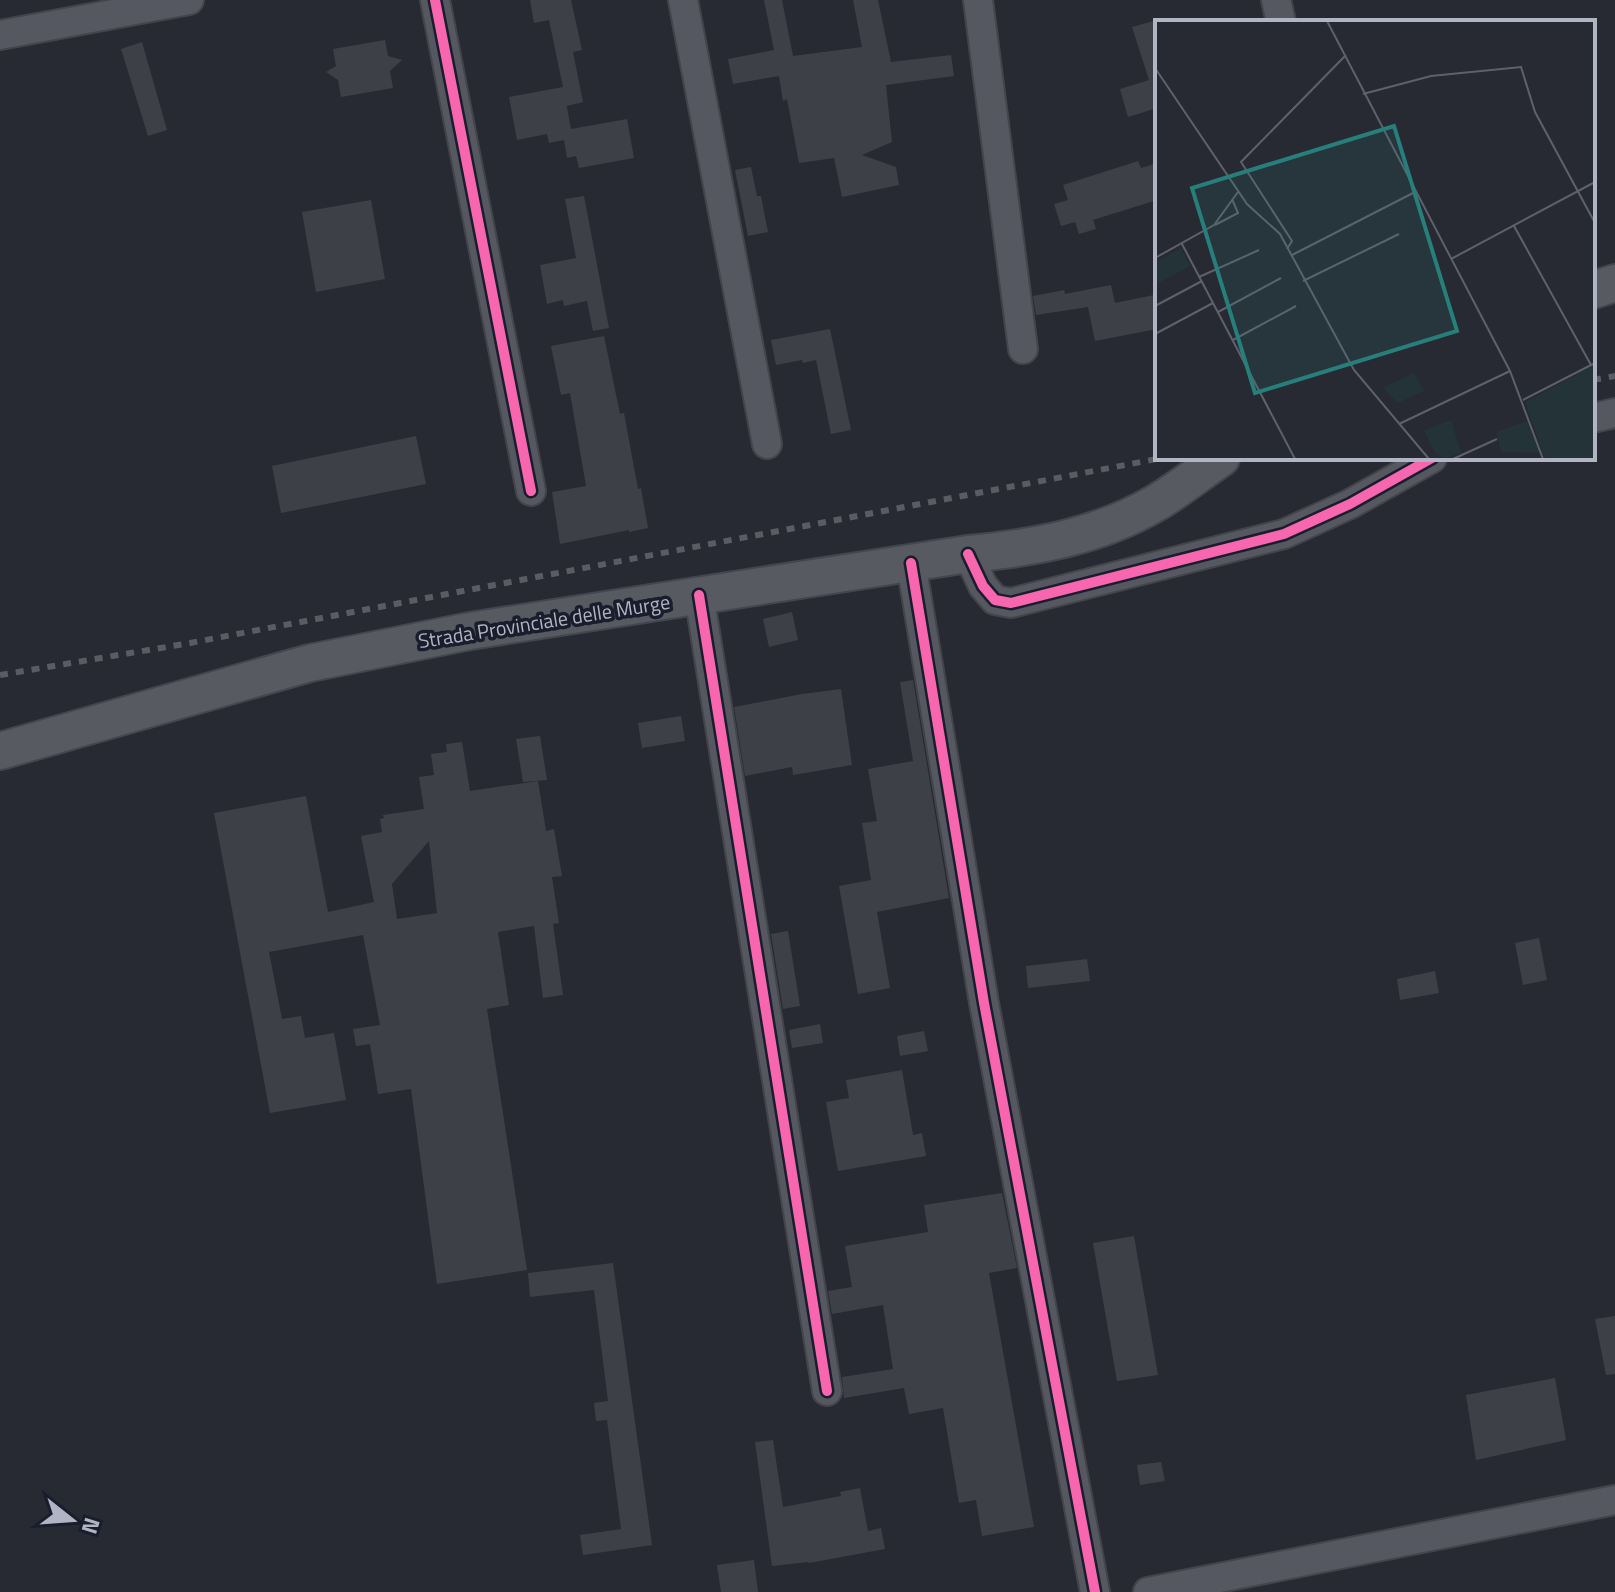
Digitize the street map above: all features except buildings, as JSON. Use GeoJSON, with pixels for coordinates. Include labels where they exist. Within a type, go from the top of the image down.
{"type":"FeatureCollection","features":[{"type":"Feature","properties":{"kind":"main road"},"geometry":{"type":"LineString","coordinates":[[1595,289],[1615,283]]}},
{"type":"Feature","properties":{"kind":"main road","name":"Strada Provinciale delle Murge"},"geometry":{"type":"LineString","coordinates":[[0,751],[310,663],[470,631],[968,554],[1022,549],[1093,532],[1153,504],[1218,460]]}},
{"type":"Feature","properties":{"kind":"street"},"geometry":{"type":"LineString","coordinates":[[0,35],[189,0]]}},
{"type":"Feature","properties":{"kind":"street"},"geometry":{"type":"LineString","coordinates":[[435,0],[531,491]]}},
{"type":"Feature","properties":{"kind":"street"},"geometry":{"type":"LineString","coordinates":[[683,0],[767,444]]}},
{"type":"Feature","properties":{"kind":"street"},"geometry":{"type":"LineString","coordinates":[[978,0],[1023,349]]}},
{"type":"Feature","properties":{"kind":"street"},"geometry":{"type":"LineString","coordinates":[[1276,0],[1281,20]]}},
{"type":"Feature","properties":{"kind":"street"},"geometry":{"type":"LineString","coordinates":[[1595,418],[1615,413]]}},
{"type":"Feature","properties":{"kind":"street"},"geometry":{"type":"LineString","coordinates":[[968,554],[983,586],[995,600],[1011,603],[1284,534],[1350,504],[1428,460]]}},
{"type":"Feature","properties":{"kind":"street"},"geometry":{"type":"LineString","coordinates":[[911,563],[984,1003],[1095,1592]]}},
{"type":"Feature","properties":{"kind":"street"},"geometry":{"type":"LineString","coordinates":[[699,595],[827,1391]]}},
{"type":"Feature","properties":{"kind":"street"},"geometry":{"type":"LineString","coordinates":[[1148,1592],[1615,1500]]}},
{"type":"Feature","properties":{"kind":"railway"},"geometry":{"type":"LineString","coordinates":[[1595,380],[1615,376]]}},
{"type":"Feature","properties":{"kind":"railway"},"geometry":{"type":"LineString","coordinates":[[0,675],[190,643],[1155,459]]}},
{"type":"Feature","properties":{"kind":"cycle path"},"geometry":{"type":"LineString","coordinates":[[435,0],[531,491]]}},
{"type":"Feature","properties":{"kind":"cycle path"},"geometry":{"type":"LineString","coordinates":[[968,554],[983,586],[995,600],[1011,603],[1284,534],[1350,504],[1428,460]]}},
{"type":"Feature","properties":{"kind":"cycle path"},"geometry":{"type":"LineString","coordinates":[[911,563],[984,1003],[1095,1592]]}},
{"type":"Feature","properties":{"kind":"cycle path"},"geometry":{"type":"LineString","coordinates":[[699,595],[827,1391]]}}]}
